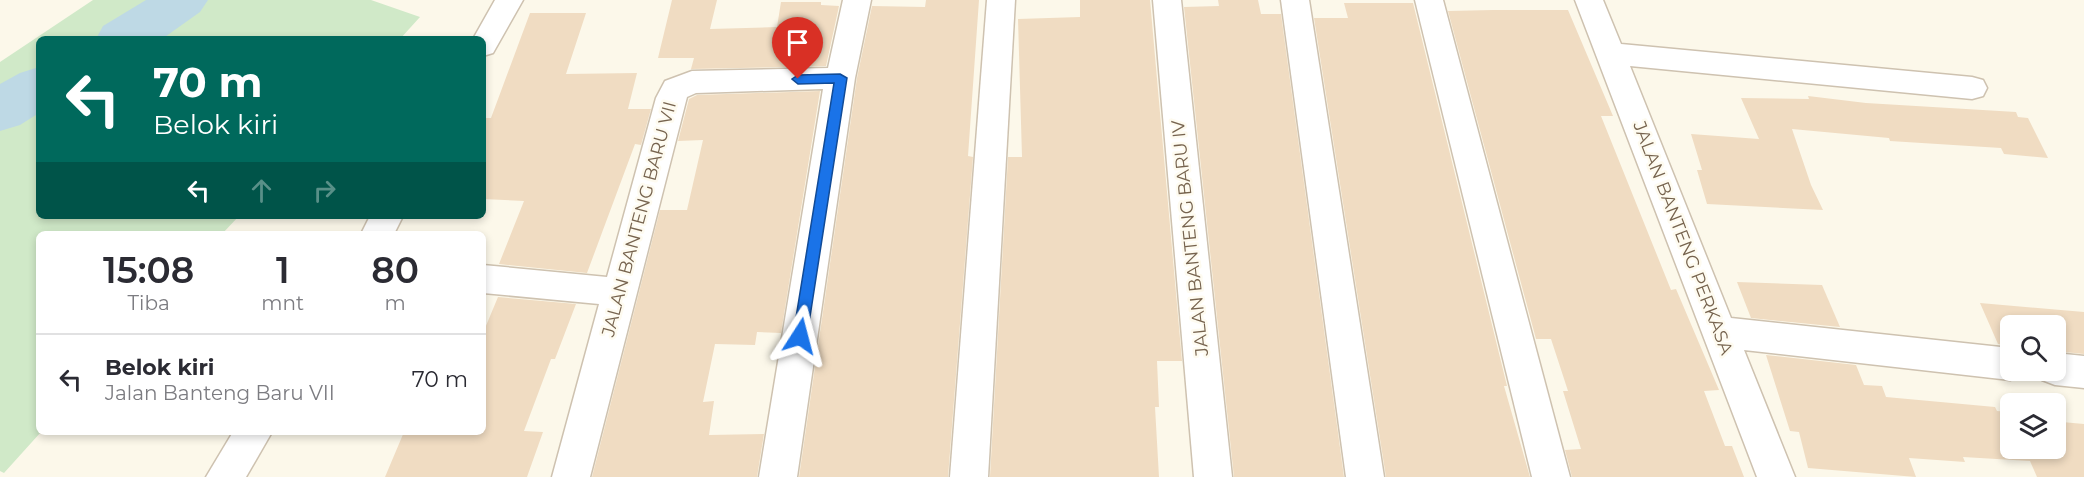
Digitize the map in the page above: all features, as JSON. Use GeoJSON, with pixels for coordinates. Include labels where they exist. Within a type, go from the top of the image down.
{"type":"FeatureCollection","features":[{"type":"Feature","properties":{"kind":"street"},"geometry":{"type":"LineString","coordinates":[[486,41],[509,0]]}},
{"type":"Feature","properties":{"kind":"street"},"geometry":{"type":"LineString","coordinates":[[778,477],[840,78],[857,0]]}},
{"type":"Feature","properties":{"kind":"street"},"geometry":{"type":"LineString","coordinates":[[969,477],[1002,0]]}},
{"type":"Feature","properties":{"kind":"street","name":"JALAN BANTENG BARU IV"},"geometry":{"type":"LineString","coordinates":[[1167,0],[1213,477]]}},
{"type":"Feature","properties":{"kind":"street"},"geometry":{"type":"LineString","coordinates":[[1295,0],[1365,477]]}},
{"type":"Feature","properties":{"kind":"street"},"geometry":{"type":"LineString","coordinates":[[1429,0],[1551,477]]}},
{"type":"Feature","properties":{"kind":"street","name":"JALAN BANTENG PERKASA"},"geometry":{"type":"LineString","coordinates":[[1589,0],[1776,477]]}},
{"type":"Feature","properties":{"kind":"street"},"geometry":{"type":"LineString","coordinates":[[1612,54],[1972,88]]}},
{"type":"Feature","properties":{"kind":"street","name":"JALAN BANTENG BARU VII"},"geometry":{"type":"LineString","coordinates":[[571,477],[618,292],[671,98],[676,89],[692,82],[840,78]]}},
{"type":"Feature","properties":{"kind":"street"},"geometry":{"type":"LineString","coordinates":[[486,279],[618,292]]}},
{"type":"Feature","properties":{"kind":"street"},"geometry":{"type":"LineString","coordinates":[[1719,332],[2000,363]]}},
{"type":"Feature","properties":{"kind":"street"},"geometry":{"type":"LineString","coordinates":[[2066,370],[2084,372]]}},
{"type":"Feature","properties":{"kind":"street"},"geometry":{"type":"LineString","coordinates":[[225,477],[252,435]]}},
{"type":"Feature","properties":{"kind":"green space"},"geometry":{"type":"Polygon","coordinates":[[[93,0],[371,0],[420,17],[403,36],[39,36],[93,0]]]}},
{"type":"Feature","properties":{"kind":"green space"},"geometry":{"type":"Polygon","coordinates":[[[36,38],[36,219],[236,219],[225,231],[36,231],[36,435],[38,435],[4,473],[0,471],[0,62],[36,38]]]}},
{"type":"Feature","properties":{"kind":"building"},"geometry":{"type":"Polygon","coordinates":[[[672,0],[717,0],[710,29],[777,27],[781,2],[821,2],[821,5],[839,6],[826,66],[691,69],[694,58],[658,58],[672,0]]]}},
{"type":"Feature","properties":{"kind":"building"},"geometry":{"type":"Polygon","coordinates":[[[926,0],[979,0],[968,156],[973,157],[948,477],[799,477],[857,78],[872,6],[925,7],[926,0]]]}},
{"type":"Feature","properties":{"kind":"building"},"geometry":{"type":"Polygon","coordinates":[[[1080,0],[1150,0],[1182,361],[1157,361],[1159,407],[1155,407],[1159,477],[990,477],[1008,157],[1022,157],[1018,19],[1080,17],[1080,0]]]}},
{"type":"Feature","properties":{"kind":"building"},"geometry":{"type":"Polygon","coordinates":[[[1218,0],[1258,0],[1261,14],[1281,14],[1344,477],[1234,477],[1184,7],[1219,6],[1218,0]]]}},
{"type":"Feature","properties":{"kind":"building"},"geometry":{"type":"Polygon","coordinates":[[[1344,3],[1413,3],[1507,386],[1504,386],[1530,477],[1386,477],[1314,18],[1348,18],[1344,3]]]}},
{"type":"Feature","properties":{"kind":"building"},"geometry":{"type":"Polygon","coordinates":[[[1568,10],[1613,116],[1601,116],[1671,290],[1676,289],[1719,390],[1704,391],[1725,446],[1732,446],[1744,477],[1572,477],[1565,450],[1581,449],[1563,391],[1568,391],[1551,339],[1536,339],[1448,11],[1568,10]]]}},
{"type":"Feature","properties":{"kind":"building"},"geometry":{"type":"Polygon","coordinates":[[[530,13],[586,13],[566,74],[637,73],[628,109],[651,109],[641,145],[635,144],[587,273],[499,264],[524,201],[486,199],[486,118],[491,118],[530,13]]]}},
{"type":"Feature","properties":{"kind":"building"},"geometry":{"type":"Polygon","coordinates":[[[820,91],[781,333],[757,332],[755,345],[715,344],[703,402],[714,401],[709,435],[764,434],[757,477],[592,477],[660,210],[687,210],[703,140],[678,141],[689,99],[697,95],[820,91]]]}},
{"type":"Feature","properties":{"kind":"building"},"geometry":{"type":"Polygon","coordinates":[[[1808,96],[1866,103],[2016,112],[2018,117],[2028,118],[2048,158],[2004,154],[2001,148],[1890,141],[1889,138],[1792,129],[1811,185],[1823,210],[1707,204],[1697,170],[1702,170],[1691,134],[1759,139],[1741,98],[1809,99],[1808,96]]]}},
{"type":"Feature","properties":{"kind":"building"},"geometry":{"type":"Polygon","coordinates":[[[1737,282],[1822,285],[1840,327],[1751,318],[1737,282]]]}},
{"type":"Feature","properties":{"kind":"building"},"geometry":{"type":"Polygon","coordinates":[[[498,297],[576,304],[555,359],[551,359],[524,431],[543,432],[527,477],[385,477],[403,435],[486,435],[486,326],[498,297]]]}},
{"type":"Feature","properties":{"kind":"building"},"geometry":{"type":"Polygon","coordinates":[[[1980,303],[2084,312],[2084,354],[2066,352],[2066,315],[2000,315],[2000,344],[1980,303]]]}},
{"type":"Feature","properties":{"kind":"building"},"geometry":{"type":"Polygon","coordinates":[[[1766,355],[1856,365],[1864,385],[1882,386],[1886,397],[1995,407],[2000,411],[2000,459],[2066,459],[2066,422],[2084,424],[2084,477],[2037,477],[2030,461],[1963,457],[1965,462],[1909,458],[1916,477],[1808,468],[1799,432],[1790,431],[1766,355]]]}},
{"type":"Feature","properties":{"kind":"waterway"},"geometry":{"type":"LineString","coordinates":[[127,36],[182,0]]}},
{"type":"Feature","properties":{"kind":"waterway"},"geometry":{"type":"LineString","coordinates":[[0,110],[36,89]]}},
{"type":"Feature","properties":{"kind":"route"},"geometry":{"type":"LineString","coordinates":[[798,79],[840,78],[800,336]]}}]}
